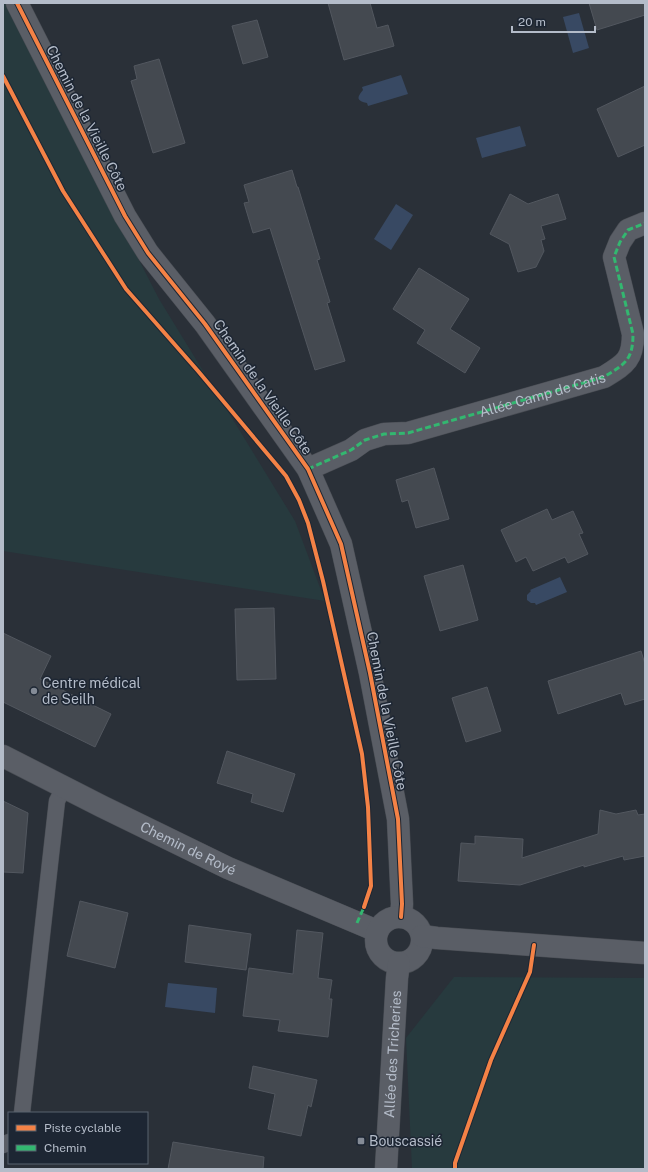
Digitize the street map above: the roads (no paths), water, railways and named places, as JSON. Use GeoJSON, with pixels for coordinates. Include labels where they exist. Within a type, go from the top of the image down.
{"type":"FeatureCollection","features":[{"type":"Feature","properties":{"kind":"street","name":"Chemin de la Vieille Côte"},"geometry":{"type":"LineString","coordinates":[[17,3],[132,228],[148,253],[208,329],[308,469],[341,544],[370,673],[398,820],[402,904],[401,916]]}},
{"type":"Feature","properties":{"kind":"street","name":"Allée Camp de Catis"},"geometry":{"type":"LineString","coordinates":[[308,469],[351,450],[364,440],[384,434],[408,433],[604,378],[624,364],[632,349],[633,334],[614,257],[620,242],[628,230],[645,223]]}},
{"type":"Feature","properties":{"kind":"street","name":"Chemin de Royé"},"geometry":{"type":"LineString","coordinates":[[3,756],[228,868],[377,931]]}},
{"type":"Feature","properties":{"kind":"street"},"geometry":{"type":"LineString","coordinates":[[401,916],[411,920],[418,926],[422,936],[422,946],[417,955],[409,961],[399,963],[390,962],[382,957],[377,949],[377,931],[381,924],[386,920],[401,916]]}},
{"type":"Feature","properties":{"kind":"street"},"geometry":{"type":"LineString","coordinates":[[422,936],[645,953]]}},
{"type":"Feature","properties":{"kind":"street","name":"Allée des Tricheries"},"geometry":{"type":"LineString","coordinates":[[386,1169],[399,963]]}},
{"type":"Feature","properties":{"kind":"lane"},"geometry":{"type":"LineString","coordinates":[[22,1112],[57,801],[64,787]]}},
{"type":"Feature","properties":{"kind":"water"},"geometry":{"type":"Polygon","coordinates":[[[579,13],[589,48],[573,53],[563,17],[579,13]]]}},
{"type":"Feature","properties":{"kind":"water"},"geometry":{"type":"Polygon","coordinates":[[[401,75],[408,94],[368,106],[367,103],[359,100],[359,95],[363,90],[362,87],[401,75]]]}},
{"type":"Feature","properties":{"kind":"water"},"geometry":{"type":"Polygon","coordinates":[[[520,126],[526,146],[482,158],[476,138],[520,126]]]}},
{"type":"Feature","properties":{"kind":"water"},"geometry":{"type":"Polygon","coordinates":[[[396,204],[413,215],[391,250],[374,239],[396,204]]]}},
{"type":"Feature","properties":{"kind":"water"},"geometry":{"type":"Polygon","coordinates":[[[560,577],[567,592],[536,605],[535,603],[531,603],[527,600],[527,595],[531,591],[530,590],[560,577]]]}},
{"type":"Feature","properties":{"kind":"water"},"geometry":{"type":"Polygon","coordinates":[[[168,983],[217,988],[215,1013],[165,1007],[168,983]]]}},
{"type":"Feature","properties":{"kind":"place","name":"Centre médical de Seilh"},"geometry":{"type":"Point","coordinates":[34,691]}},
{"type":"Feature","properties":{"kind":"place","name":"Bouscassié"},"geometry":{"type":"Point","coordinates":[361,1141]}}]}
